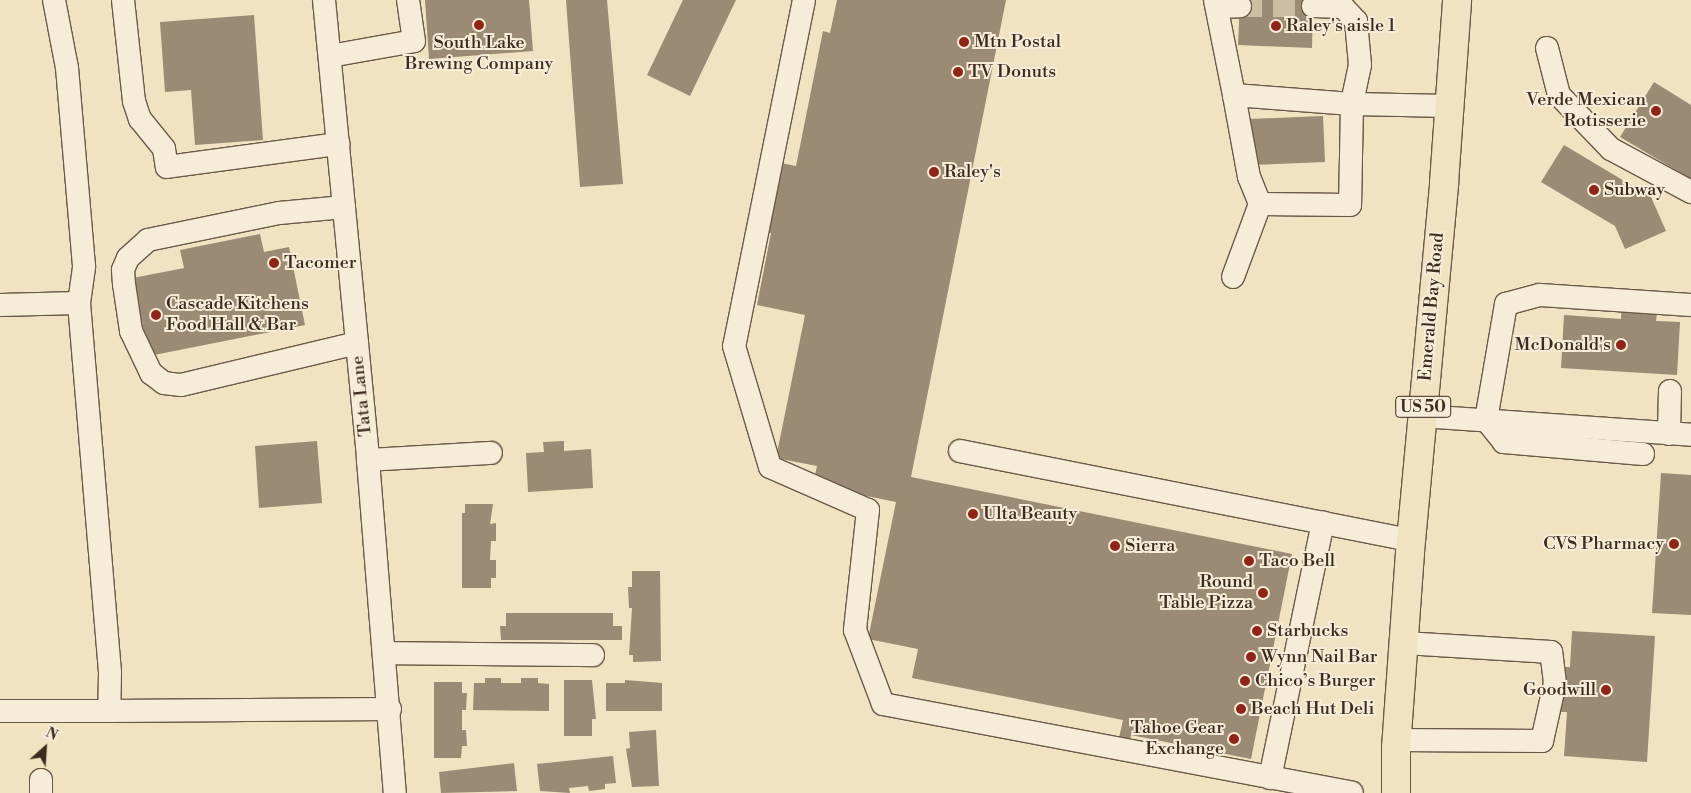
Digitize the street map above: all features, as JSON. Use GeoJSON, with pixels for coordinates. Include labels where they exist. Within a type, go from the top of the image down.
{"type":"FeatureCollection","features":[{"type":"Feature","properties":{"kind":"highway","name":"Emerald Bay Road"},"geometry":{"type":"LineString","coordinates":[[1396,793],[1397,740],[1411,540],[1450,106],[1461,7]]}},
{"type":"Feature","properties":{"kind":"street"},"geometry":{"type":"LineString","coordinates":[[54,0],[67,68],[84,266],[79,303],[110,672],[109,711]]}},
{"type":"Feature","properties":{"kind":"street"},"geometry":{"type":"LineString","coordinates":[[123,0],[134,101],[140,119],[164,149],[167,167],[338,144]]}},
{"type":"Feature","properties":{"kind":"street","name":"Tata Lane"},"geometry":{"type":"LineString","coordinates":[[324,0],[368,460],[390,709],[395,793]]}},
{"type":"Feature","properties":{"kind":"street"},"geometry":{"type":"LineString","coordinates":[[330,56],[414,41],[408,0]]}},
{"type":"Feature","properties":{"kind":"street"},"geometry":{"type":"LineString","coordinates":[[804,0],[734,346],[770,467],[868,510],[855,630],[882,704],[1352,793]]}},
{"type":"Feature","properties":{"kind":"street"},"geometry":{"type":"LineString","coordinates":[[1233,277],[1260,204],[1249,177],[1216,4],[1240,6]]}},
{"type":"Feature","properties":{"kind":"street"},"geometry":{"type":"LineString","coordinates":[[1260,204],[1350,205],[1352,104],[1360,65],[1356,21],[1343,7],[1313,6]]}},
{"type":"Feature","properties":{"kind":"street"},"geometry":{"type":"LineString","coordinates":[[1547,48],[1559,96],[1611,150],[1691,192]]}},
{"type":"Feature","properties":{"kind":"street"},"geometry":{"type":"LineString","coordinates":[[1234,95],[1352,104],[1450,106]]}},
{"type":"Feature","properties":{"kind":"street"},"geometry":{"type":"LineString","coordinates":[[344,207],[279,213],[148,240],[128,258],[123,270],[124,284],[131,331],[151,373],[164,383],[181,385],[357,343]]}},
{"type":"Feature","properties":{"kind":"street"},"geometry":{"type":"LineString","coordinates":[[1643,454],[1504,442],[1486,420],[1506,304],[1540,295],[1691,305]]}},
{"type":"Feature","properties":{"kind":"street"},"geometry":{"type":"LineString","coordinates":[[0,305],[79,303]]}},
{"type":"Feature","properties":{"kind":"street"},"geometry":{"type":"LineString","coordinates":[[1422,416],[1680,435],[1670,390]]}},
{"type":"Feature","properties":{"kind":"street"},"geometry":{"type":"LineString","coordinates":[[960,451],[1411,540]]}},
{"type":"Feature","properties":{"kind":"street"},"geometry":{"type":"LineString","coordinates":[[368,460],[491,453]]}},
{"type":"Feature","properties":{"kind":"street"},"geometry":{"type":"LineString","coordinates":[[1270,778],[1323,522]]}},
{"type":"Feature","properties":{"kind":"street"},"geometry":{"type":"LineString","coordinates":[[1397,740],[1542,741],[1555,683],[1551,652],[1404,643]]}},
{"type":"Feature","properties":{"kind":"street"},"geometry":{"type":"LineString","coordinates":[[385,653],[593,655]]}},
{"type":"Feature","properties":{"kind":"street"},"geometry":{"type":"LineString","coordinates":[[0,711],[390,709]]}},
{"type":"Feature","properties":{"kind":"building","name":"South Lake Brewing Company"},"geometry":{"type":"Polygon","coordinates":[[[425,0],[529,0],[533,51],[429,59],[425,0]]]}},
{"type":"Feature","properties":{"kind":"building"},"geometry":{"type":"Polygon","coordinates":[[[566,0],[607,0],[623,184],[580,187],[566,0]]]}},
{"type":"Feature","properties":{"kind":"building"},"geometry":{"type":"Polygon","coordinates":[[[683,0],[736,0],[690,96],[647,75],[683,0]]]}},
{"type":"Feature","properties":{"kind":"building"},"geometry":{"type":"Polygon","coordinates":[[[837,0],[1006,0],[911,477],[1292,554],[1251,759],[1131,735],[1128,749],[1117,747],[1123,720],[912,678],[918,649],[868,639],[896,502],[813,485],[817,466],[776,458],[805,315],[757,305],[771,233],[762,231],[776,162],[796,166],[823,31],[830,33],[837,0]]]}},
{"type":"Feature","properties":{"kind":"building","name":"Raley's aisle 1"},"geometry":{"type":"Polygon","coordinates":[[[1240,0],[1313,0],[1312,48],[1238,45],[1240,0]]]}},
{"type":"Feature","properties":{"kind":"building"},"geometry":{"type":"Polygon","coordinates":[[[254,15],[263,140],[195,145],[191,90],[165,92],[160,22],[254,15]]]}},
{"type":"Feature","properties":{"kind":"building"},"geometry":{"type":"Polygon","coordinates":[[[1654,82],[1691,105],[1691,179],[1620,137],[1654,82]]]}},
{"type":"Feature","properties":{"kind":"building"},"geometry":{"type":"Polygon","coordinates":[[[1323,116],[1325,162],[1251,165],[1249,119],[1323,116]]]}},
{"type":"Feature","properties":{"kind":"building"},"geometry":{"type":"Polygon","coordinates":[[[1564,145],[1651,197],[1666,231],[1625,249],[1615,226],[1541,182],[1564,145]]]}},
{"type":"Feature","properties":{"kind":"building"},"geometry":{"type":"Polygon","coordinates":[[[260,234],[264,252],[289,247],[305,325],[149,356],[133,278],[184,268],[180,250],[260,234]]]}},
{"type":"Feature","properties":{"kind":"building","name":"McDonald's"},"geometry":{"type":"Polygon","coordinates":[[[1622,303],[1658,305],[1656,321],[1680,322],[1677,375],[1561,368],[1564,315],[1621,319],[1622,303]]]}},
{"type":"Feature","properties":{"kind":"building"},"geometry":{"type":"Polygon","coordinates":[[[317,441],[322,503],[259,508],[255,446],[317,441]]]}},
{"type":"Feature","properties":{"kind":"building"},"geometry":{"type":"Polygon","coordinates":[[[564,441],[564,451],[591,449],[593,488],[528,492],[526,453],[544,452],[543,442],[564,441]]]}},
{"type":"Feature","properties":{"kind":"building","name":"CVS Pharmacy"},"geometry":{"type":"Polygon","coordinates":[[[1661,473],[1691,475],[1691,615],[1652,613],[1661,473]]]}},
{"type":"Feature","properties":{"kind":"building"},"geometry":{"type":"Polygon","coordinates":[[[465,504],[493,504],[490,524],[496,523],[496,541],[491,541],[490,560],[496,560],[496,578],[491,578],[491,588],[462,588],[462,513],[465,513],[465,504]]]}},
{"type":"Feature","properties":{"kind":"building"},"geometry":{"type":"Polygon","coordinates":[[[632,571],[660,571],[661,661],[633,662],[633,655],[629,655],[632,608],[629,608],[628,587],[632,587],[632,571]]]}},
{"type":"Feature","properties":{"kind":"building"},"geometry":{"type":"Polygon","coordinates":[[[506,613],[613,613],[613,626],[622,626],[622,640],[501,640],[500,626],[506,626],[506,613]]]}},
{"type":"Feature","properties":{"kind":"building","name":"Goodwill"},"geometry":{"type":"Polygon","coordinates":[[[1572,631],[1655,636],[1647,762],[1564,756],[1567,712],[1560,712],[1562,667],[1570,667],[1572,631]]]}},
{"type":"Feature","properties":{"kind":"building"},"geometry":{"type":"Polygon","coordinates":[[[485,678],[501,678],[501,683],[521,683],[521,678],[538,678],[538,683],[549,684],[549,711],[473,710],[474,683],[485,683],[485,678]]]}},
{"type":"Feature","properties":{"kind":"building"},"geometry":{"type":"Polygon","coordinates":[[[564,680],[592,680],[596,719],[592,719],[592,736],[564,736],[564,680]]]}},
{"type":"Feature","properties":{"kind":"building"},"geometry":{"type":"Polygon","coordinates":[[[625,680],[662,683],[662,711],[606,711],[606,683],[625,683],[625,680]]]}},
{"type":"Feature","properties":{"kind":"building"},"geometry":{"type":"Polygon","coordinates":[[[434,682],[462,682],[462,693],[467,693],[466,710],[462,710],[462,730],[466,730],[467,746],[462,746],[461,758],[434,758],[434,682]]]}},
{"type":"Feature","properties":{"kind":"building"},"geometry":{"type":"Polygon","coordinates":[[[656,730],[659,786],[632,787],[626,749],[630,748],[629,732],[656,730]]]}},
{"type":"Feature","properties":{"kind":"building"},"geometry":{"type":"Polygon","coordinates":[[[613,756],[616,783],[605,784],[605,789],[589,791],[588,786],[569,788],[570,793],[540,791],[537,764],[613,756]]]}},
{"type":"Feature","properties":{"kind":"building"},"geometry":{"type":"Polygon","coordinates":[[[514,763],[517,791],[441,793],[439,772],[514,763]]]}},
{"type":"Feature","properties":{"kind":"tunnel"},"geometry":{"type":"LineString","coordinates":[[1240,6],[1313,6]]}},
{"type":"Feature","properties":{"kind":"place","name":"South Lake Brewing Company"},"geometry":{"type":"Point","coordinates":[479,25]}},
{"type":"Feature","properties":{"kind":"place","name":"Raley's aisle 1"},"geometry":{"type":"Point","coordinates":[1276,26]}},
{"type":"Feature","properties":{"kind":"place","name":"Mtn Postal"},"geometry":{"type":"Point","coordinates":[964,42]}},
{"type":"Feature","properties":{"kind":"place","name":"TV Donuts"},"geometry":{"type":"Point","coordinates":[958,72]}},
{"type":"Feature","properties":{"kind":"place","name":"Verde Mexican Rotisserie"},"geometry":{"type":"Point","coordinates":[1656,111]}},
{"type":"Feature","properties":{"kind":"place","name":"Raley's"},"geometry":{"type":"Point","coordinates":[934,172]}},
{"type":"Feature","properties":{"kind":"place","name":"Subway"},"geometry":{"type":"Point","coordinates":[1594,190]}},
{"type":"Feature","properties":{"kind":"place","name":"Tacomer"},"geometry":{"type":"Point","coordinates":[274,263]}},
{"type":"Feature","properties":{"kind":"place","name":"Cascade Kitchens Food Hall & Bar"},"geometry":{"type":"Point","coordinates":[156,315]}},
{"type":"Feature","properties":{"kind":"place","name":"McDonald's"},"geometry":{"type":"Point","coordinates":[1621,345]}},
{"type":"Feature","properties":{"kind":"place","name":"Ulta Beauty"},"geometry":{"type":"Point","coordinates":[973,514]}},
{"type":"Feature","properties":{"kind":"place","name":"CVS Pharmacy"},"geometry":{"type":"Point","coordinates":[1674,544]}},
{"type":"Feature","properties":{"kind":"place","name":"Sierra"},"geometry":{"type":"Point","coordinates":[1115,546]}},
{"type":"Feature","properties":{"kind":"place","name":"Taco Bell"},"geometry":{"type":"Point","coordinates":[1249,561]}},
{"type":"Feature","properties":{"kind":"place","name":"Round Table Pizza"},"geometry":{"type":"Point","coordinates":[1263,593]}},
{"type":"Feature","properties":{"kind":"place","name":"Starbucks"},"geometry":{"type":"Point","coordinates":[1257,631]}},
{"type":"Feature","properties":{"kind":"place","name":"Wynn Nail Bar"},"geometry":{"type":"Point","coordinates":[1251,657]}},
{"type":"Feature","properties":{"kind":"place","name":"Chico’s Burger"},"geometry":{"type":"Point","coordinates":[1245,681]}},
{"type":"Feature","properties":{"kind":"place","name":"Goodwill"},"geometry":{"type":"Point","coordinates":[1606,690]}},
{"type":"Feature","properties":{"kind":"place","name":"Beach Hut Deli"},"geometry":{"type":"Point","coordinates":[1241,709]}},
{"type":"Feature","properties":{"kind":"place","name":"Tahoe Gear Exchange"},"geometry":{"type":"Point","coordinates":[1234,739]}}]}
